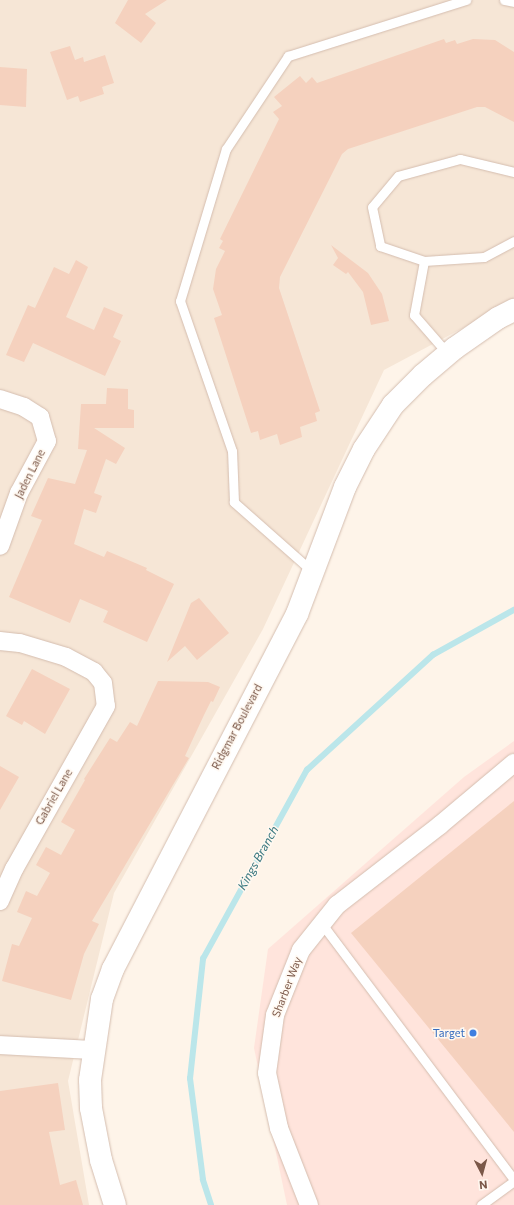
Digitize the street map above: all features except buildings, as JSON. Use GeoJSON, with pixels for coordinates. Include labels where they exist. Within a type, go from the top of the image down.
{"type":"FeatureCollection","features":[{"type":"Feature","properties":{"kind":"street","name":"Ridgmar Boulevard"},"geometry":{"type":"LineString","coordinates":[[115,1205],[101,1160],[91,1108],[90,1080],[93,1050],[102,999],[112,969],[297,614],[345,487],[364,449],[393,405],[423,375],[498,318],[514,310]]}},
{"type":"Feature","properties":{"kind":"street","name":"Jaden Lane"},"geometry":{"type":"LineString","coordinates":[[0,399],[24,407],[40,417],[44,425],[47,441],[19,493],[0,546]]}},
{"type":"Feature","properties":{"kind":"street","name":"Gabriel Lane"},"geometry":{"type":"LineString","coordinates":[[0,640],[20,643],[66,657],[94,672],[106,693],[106,706],[14,869],[0,901]]}},
{"type":"Feature","properties":{"kind":"street","name":"Sharber Way"},"geometry":{"type":"LineString","coordinates":[[310,1205],[280,1128],[267,1073],[275,1015],[301,950],[337,905],[440,825],[514,763]]}},
{"type":"Feature","properties":{"kind":"street"},"geometry":{"type":"LineString","coordinates":[[0,1045],[93,1050]]}},
{"type":"Feature","properties":{"kind":"lane"},"geometry":{"type":"LineString","coordinates":[[313,572],[234,502],[232,451],[180,301],[226,150],[288,56],[466,0]]}},
{"type":"Feature","properties":{"kind":"lane"},"geometry":{"type":"LineString","coordinates":[[504,0],[514,2]]}},
{"type":"Feature","properties":{"kind":"lane"},"geometry":{"type":"LineString","coordinates":[[514,172],[460,159],[398,176],[372,207],[380,246],[424,261],[484,257],[514,241]]}},
{"type":"Feature","properties":{"kind":"lane"},"geometry":{"type":"LineString","coordinates":[[424,261],[414,315],[449,355]]}},
{"type":"Feature","properties":{"kind":"lane"},"geometry":{"type":"LineString","coordinates":[[322,924],[514,1180],[481,1205]]}},
{"type":"Feature","properties":{"kind":"shaded area"},"geometry":{"type":"Polygon","coordinates":[[[0,0],[514,0],[514,301],[384,370],[263,629],[114,893],[68,1081],[89,1205],[0,1205],[0,0]]]}},
{"type":"Feature","properties":{"kind":"shaded area"},"geometry":{"type":"Polygon","coordinates":[[[514,741],[514,1205],[287,1205],[254,1048],[268,949],[464,777],[514,741]]]}},
{"type":"Feature","properties":{"kind":"waterway","name":"Kings Branch"},"geometry":{"type":"LineString","coordinates":[[211,1205],[203,1180],[190,1079],[203,959],[307,770],[433,655],[514,610]]}},
{"type":"Feature","properties":{"kind":"place","name":"Target"},"geometry":{"type":"Point","coordinates":[473,1033]}}]}
